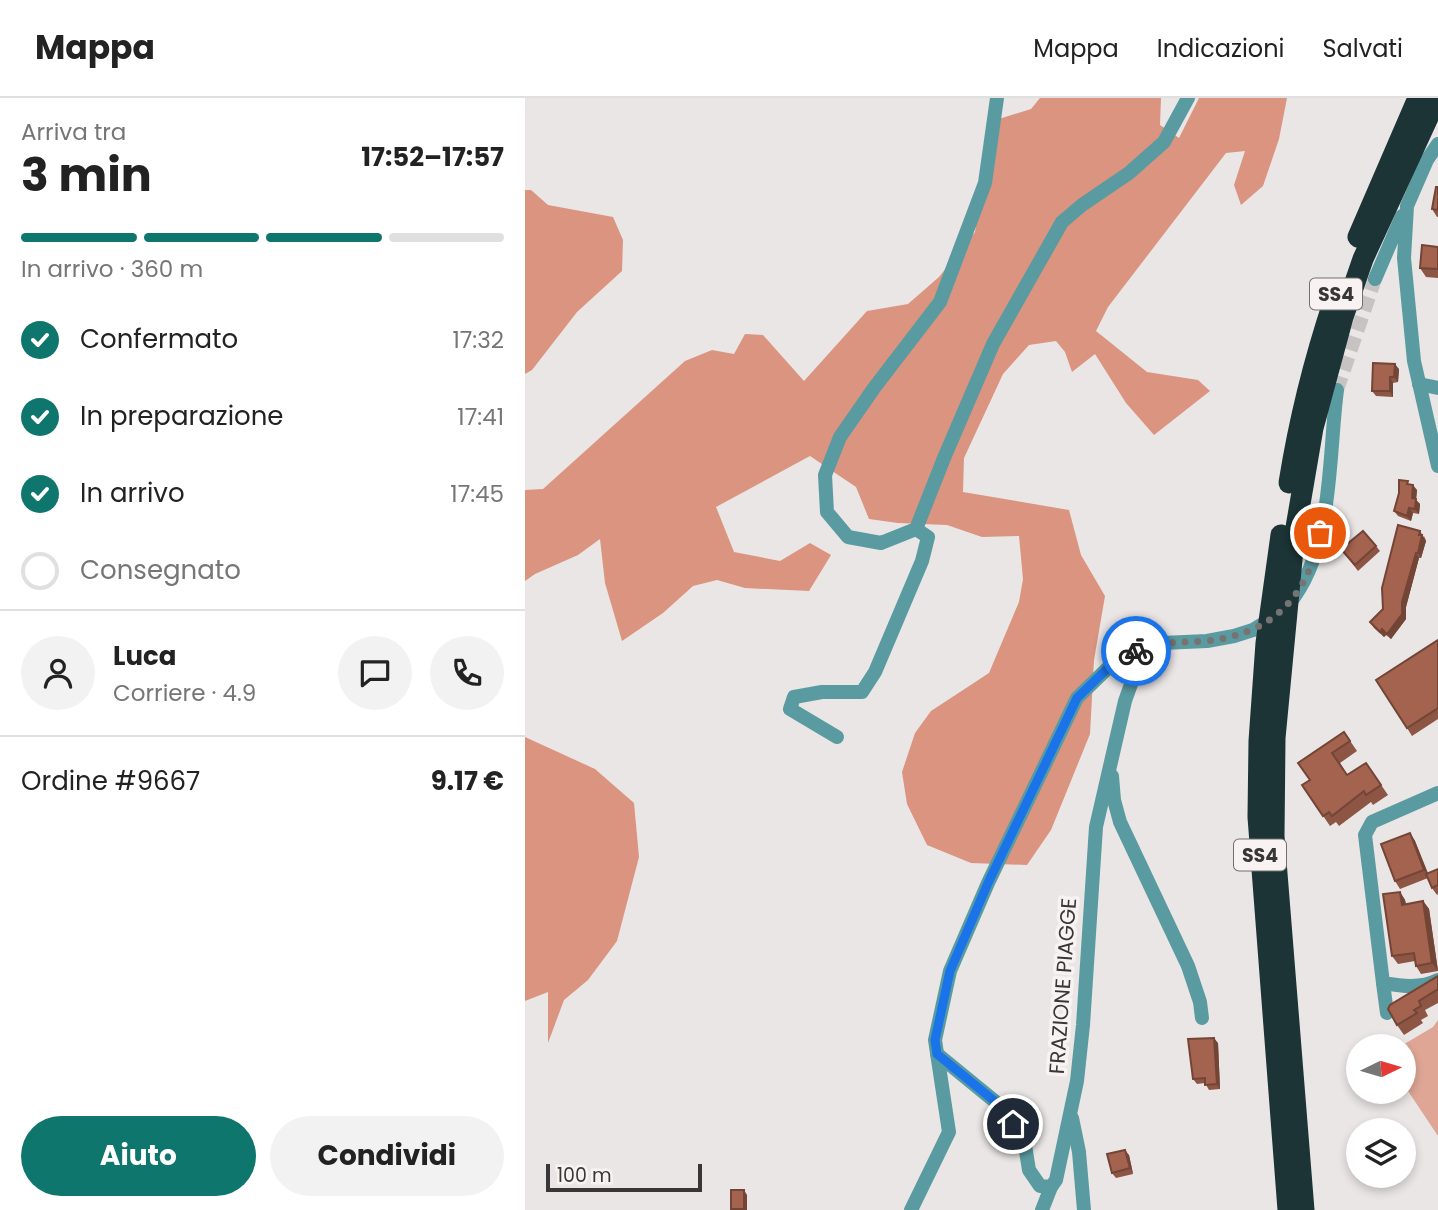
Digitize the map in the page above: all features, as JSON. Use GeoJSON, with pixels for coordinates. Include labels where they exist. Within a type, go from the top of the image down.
{"type":"FeatureCollection","features":[{"type":"Feature","properties":{"kind":"highway","name":"SS4"},"geometry":{"type":"LineString","coordinates":[[1288,1210],[1258,817],[1259,741],[1266,643],[1298,424],[1319,345],[1344,272],[1418,98]]}},
{"type":"Feature","properties":{"kind":"highway","name":"SS4"},"geometry":{"type":"LineString","coordinates":[[1304,1210],[1274,836],[1275,738],[1294,539],[1313,428],[1343,317],[1363,259],[1437,98]]}},
{"type":"Feature","properties":{"kind":"street"},"geometry":{"type":"LineString","coordinates":[[997,98],[985,183],[940,302],[840,437],[825,475],[827,512],[848,537],[881,543],[916,529],[993,344],[1062,222],[1129,173],[1164,142],[1188,98]]}},
{"type":"Feature","properties":{"kind":"street"},"geometry":{"type":"LineString","coordinates":[[1404,265],[1375,279],[1427,160],[1438,144]]}},
{"type":"Feature","properties":{"kind":"street"},"geometry":{"type":"LineString","coordinates":[[1407,205],[1404,265],[1413,361],[1438,466]]}},
{"type":"Feature","properties":{"kind":"street"},"geometry":{"type":"LineString","coordinates":[[1383,260],[1404,265]]}},
{"type":"Feature","properties":{"kind":"street"},"geometry":{"type":"LineString","coordinates":[[1419,384],[1438,388]]}},
{"type":"Feature","properties":{"kind":"street"},"geometry":{"type":"LineString","coordinates":[[911,1210],[949,1132],[935,1040],[950,971],[988,883],[1077,698],[1111,665],[1144,648],[1162,643],[1207,641],[1253,630],[1285,609],[1309,573],[1317,550],[1337,390]]}},
{"type":"Feature","properties":{"kind":"street"},"geometry":{"type":"LineString","coordinates":[[837,737],[790,709],[794,697],[822,692],[862,692],[875,672],[922,561],[928,537],[916,529]]}},
{"type":"Feature","properties":{"kind":"street","name":"FRAZIONE PIAGGE"},"geometry":{"type":"LineString","coordinates":[[1042,1210],[1056,1180],[1077,1081],[1096,827],[1125,701],[1144,648]]}},
{"type":"Feature","properties":{"kind":"street"},"geometry":{"type":"LineString","coordinates":[[1115,743],[1111,782],[1120,822],[1188,966],[1200,1002],[1202,1018]]}},
{"type":"Feature","properties":{"kind":"street"},"geometry":{"type":"LineString","coordinates":[[1387,1013],[1366,835],[1372,822],[1438,793]]}},
{"type":"Feature","properties":{"kind":"street"},"geometry":{"type":"LineString","coordinates":[[1383,983],[1407,986],[1430,984],[1438,980]]}},
{"type":"Feature","properties":{"kind":"street"},"geometry":{"type":"LineString","coordinates":[[937,1054],[1003,1108],[1024,1139],[1029,1170],[1040,1186],[1051,1187]]}},
{"type":"Feature","properties":{"kind":"street"},"geometry":{"type":"LineString","coordinates":[[1071,1110],[1079,1152],[1084,1210]]}},
{"type":"Feature","properties":{"kind":"shaded area"},"geometry":{"type":"Polygon","coordinates":[[[1040,98],[1161,98],[1160,125],[1179,138],[1199,98],[1287,98],[1279,139],[1263,186],[1241,205],[1234,185],[1245,151],[1226,153],[1108,307],[1096,331],[1147,372],[1198,380],[1210,391],[1154,435],[1126,403],[1095,354],[1072,372],[1065,352],[1056,341],[1029,345],[1003,374],[964,458],[963,492],[1069,510],[1081,555],[1105,596],[1094,660],[1090,734],[1051,830],[1027,865],[971,863],[927,845],[907,804],[902,772],[915,733],[931,711],[989,673],[1019,602],[1023,579],[1019,536],[982,537],[947,525],[869,519],[856,487],[810,456],[716,507],[734,552],[780,561],[810,543],[831,555],[809,591],[745,588],[717,580],[693,586],[663,613],[622,641],[605,583],[600,539],[578,555],[525,581],[525,490],[543,489],[685,361],[712,350],[734,354],[745,334],[763,335],[804,381],[867,311],[908,304],[939,277],[975,232],[989,122],[1031,109],[1040,98]]]}},
{"type":"Feature","properties":{"kind":"shaded area"},"geometry":{"type":"Polygon","coordinates":[[[525,190],[531,190],[548,205],[613,217],[623,240],[622,271],[577,312],[532,370],[525,374],[525,190]]]}},
{"type":"Feature","properties":{"kind":"shaded area"},"geometry":{"type":"Polygon","coordinates":[[[525,737],[595,769],[634,803],[639,857],[617,941],[588,980],[564,1000],[548,1043],[548,992],[525,1001],[525,737]]]}},
{"type":"Feature","properties":{"kind":"shaded area"},"geometry":{"type":"Polygon","coordinates":[[[1438,1020],[1438,1136],[1416,1103],[1416,1037],[1433,1027],[1438,1020]]]}},
{"type":"Feature","properties":{"kind":"building"},"geometry":{"type":"Polygon","coordinates":[[[1438,187],[1438,210],[1432,209],[1438,187]]]}},
{"type":"Feature","properties":{"kind":"building"},"geometry":{"type":"Polygon","coordinates":[[[1422,245],[1438,247],[1438,269],[1420,268],[1422,245]]]}},
{"type":"Feature","properties":{"kind":"building"},"geometry":{"type":"Polygon","coordinates":[[[1373,363],[1395,364],[1394,377],[1390,377],[1390,391],[1372,391],[1373,363]]]}},
{"type":"Feature","properties":{"kind":"building"},"geometry":{"type":"Polygon","coordinates":[[[1399,480],[1413,485],[1415,509],[1409,508],[1407,516],[1394,511],[1399,480]]]}},
{"type":"Feature","properties":{"kind":"building"},"geometry":{"type":"Polygon","coordinates":[[[1398,525],[1420,531],[1419,535],[1422,535],[1402,602],[1402,614],[1387,634],[1382,629],[1380,632],[1370,622],[1383,609],[1382,588],[1398,525]]]}},
{"type":"Feature","properties":{"kind":"building"},"geometry":{"type":"Polygon","coordinates":[[[1363,531],[1376,546],[1355,565],[1341,549],[1363,531]]]}},
{"type":"Feature","properties":{"kind":"building"},"geometry":{"type":"Polygon","coordinates":[[[1438,640],[1438,708],[1407,728],[1376,680],[1438,640]]]}},
{"type":"Feature","properties":{"kind":"building"},"geometry":{"type":"Polygon","coordinates":[[[1344,732],[1350,741],[1332,753],[1347,775],[1366,763],[1381,785],[1366,795],[1364,791],[1332,816],[1329,812],[1323,816],[1302,785],[1310,780],[1298,763],[1344,732]]]}},
{"type":"Feature","properties":{"kind":"building"},"geometry":{"type":"Polygon","coordinates":[[[1410,833],[1424,870],[1395,881],[1381,844],[1410,833]]]}},
{"type":"Feature","properties":{"kind":"building"},"geometry":{"type":"Polygon","coordinates":[[[1438,869],[1438,885],[1432,888],[1426,874],[1438,869]]]}},
{"type":"Feature","properties":{"kind":"building"},"geometry":{"type":"Polygon","coordinates":[[[1400,892],[1402,905],[1423,901],[1432,963],[1416,966],[1414,953],[1392,956],[1383,894],[1400,892]]]}},
{"type":"Feature","properties":{"kind":"building"},"geometry":{"type":"Polygon","coordinates":[[[1438,976],[1438,989],[1419,1001],[1421,1006],[1414,1010],[1417,1013],[1397,1025],[1388,1009],[1390,1005],[1438,976]]]}},
{"type":"Feature","properties":{"kind":"building"},"geometry":{"type":"Polygon","coordinates":[[[1214,1038],[1217,1084],[1205,1085],[1205,1078],[1193,1079],[1188,1039],[1214,1038]]]}},
{"type":"Feature","properties":{"kind":"building"},"geometry":{"type":"Polygon","coordinates":[[[1125,1150],[1130,1168],[1112,1173],[1107,1154],[1125,1150]]]}},
{"type":"Feature","properties":{"kind":"building"},"geometry":{"type":"Polygon","coordinates":[[[731,1190],[744,1190],[744,1209],[731,1209],[731,1190]]]}},
{"type":"Feature","properties":{"kind":"tunnel"},"geometry":{"type":"LineString","coordinates":[[1337,390],[1375,279]]}},
{"type":"Feature","properties":{"kind":"way so far"},"geometry":{"type":"LineString","coordinates":[[1136,651],[1162,643],[1207,641],[1234,636],[1253,630],[1270,620],[1285,609],[1298,593],[1309,573],[1320,533]]}},
{"type":"Feature","properties":{"kind":"route"},"geometry":{"type":"LineString","coordinates":[[1013,1124],[1003,1108],[937,1054],[935,1040],[950,971],[988,883],[1077,698],[1111,665],[1136,651]]}}]}
